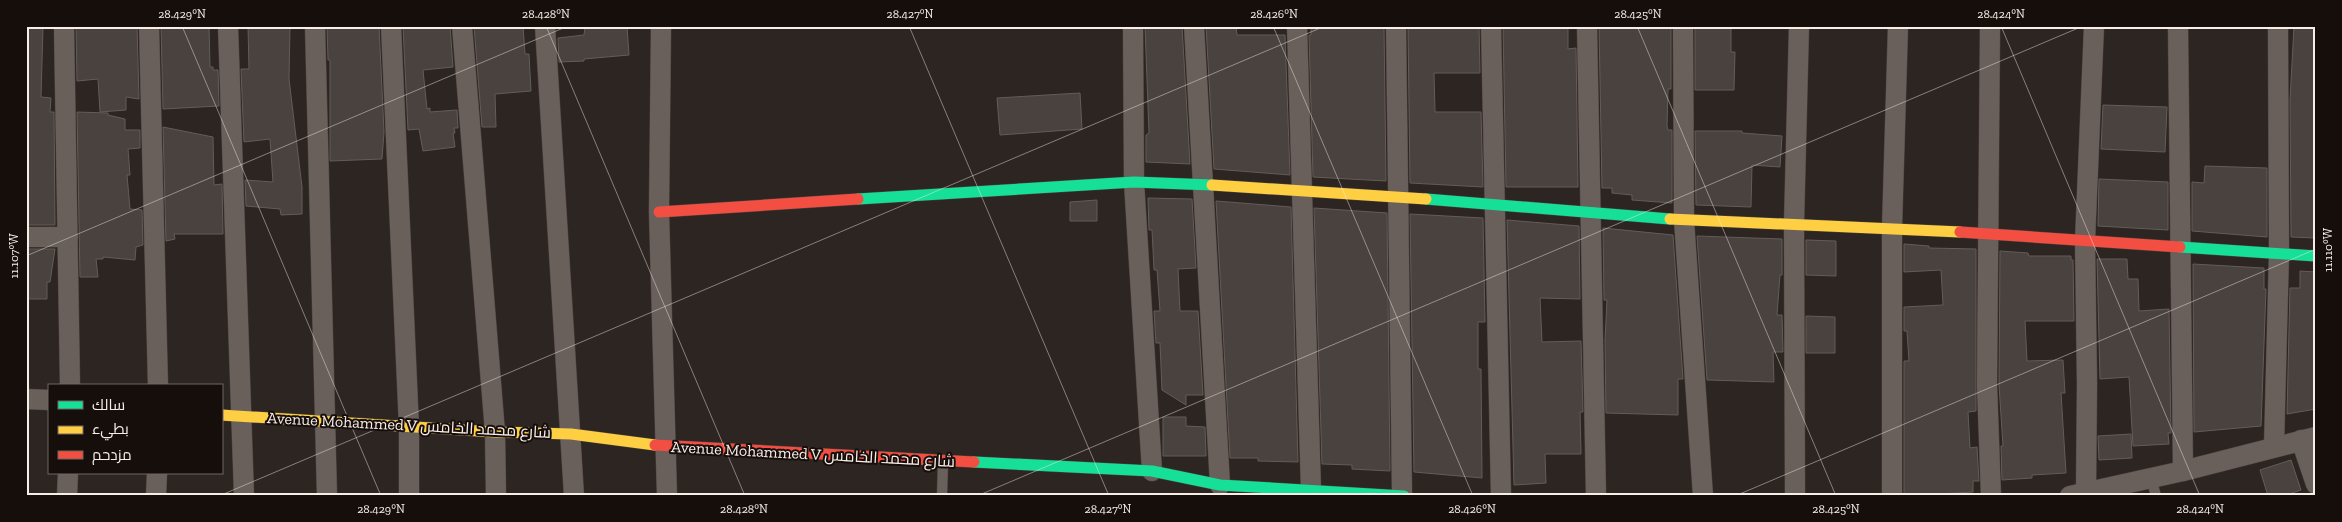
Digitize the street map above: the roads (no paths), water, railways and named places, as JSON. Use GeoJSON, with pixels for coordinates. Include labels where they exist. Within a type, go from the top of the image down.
{"type":"FeatureCollection","features":[{"type":"Feature","properties":{"kind":"street"},"geometry":{"type":"LineString","coordinates":[[64,26],[70,384]]}},
{"type":"Feature","properties":{"kind":"street"},"geometry":{"type":"LineString","coordinates":[[149,26],[158,384]]}},
{"type":"Feature","properties":{"kind":"street"},"geometry":{"type":"LineString","coordinates":[[228,26],[231,415],[244,496]]}},
{"type":"Feature","properties":{"kind":"street"},"geometry":{"type":"LineString","coordinates":[[315,26],[327,496]]}},
{"type":"Feature","properties":{"kind":"street"},"geometry":{"type":"LineString","coordinates":[[391,26],[409,427],[409,496]]}},
{"type":"Feature","properties":{"kind":"street"},"geometry":{"type":"LineString","coordinates":[[462,26],[495,432],[496,496]]}},
{"type":"Feature","properties":{"kind":"street"},"geometry":{"type":"LineString","coordinates":[[545,26],[574,496]]}},
{"type":"Feature","properties":{"kind":"street"},"geometry":{"type":"LineString","coordinates":[[661,26],[659,212],[664,446],[667,496]]}},
{"type":"Feature","properties":{"kind":"street"},"geometry":{"type":"LineString","coordinates":[[1133,26],[1134,182],[1152,471]]}},
{"type":"Feature","properties":{"kind":"street"},"geometry":{"type":"LineString","coordinates":[[1194,26],[1202,184],[1212,488]]}},
{"type":"Feature","properties":{"kind":"street"},"geometry":{"type":"LineString","coordinates":[[1297,26],[1300,192],[1311,490]]}},
{"type":"Feature","properties":{"kind":"street"},"geometry":{"type":"LineString","coordinates":[[1396,26],[1403,496]]}},
{"type":"Feature","properties":{"kind":"street"},"geometry":{"type":"LineString","coordinates":[[1491,26],[1501,496]]}},
{"type":"Feature","properties":{"kind":"street"},"geometry":{"type":"LineString","coordinates":[[1587,26],[1596,496]]}},
{"type":"Feature","properties":{"kind":"street"},"geometry":{"type":"LineString","coordinates":[[1683,26],[1684,220],[1703,496]]}},
{"type":"Feature","properties":{"kind":"street"},"geometry":{"type":"LineString","coordinates":[[1795,496],[1794,224],[1799,26]]}},
{"type":"Feature","properties":{"kind":"street"},"geometry":{"type":"LineString","coordinates":[[1892,496],[1892,228],[1898,26]]}},
{"type":"Feature","properties":{"kind":"street"},"geometry":{"type":"LineString","coordinates":[[1990,26],[1987,384],[1991,496]]}},
{"type":"Feature","properties":{"kind":"street"},"geometry":{"type":"LineString","coordinates":[[2094,26],[2085,241],[2087,383],[2078,494],[2153,487],[2183,471],[2309,439],[2316,484]]}},
{"type":"Feature","properties":{"kind":"street"},"geometry":{"type":"LineString","coordinates":[[2178,26],[2183,471]]}},
{"type":"Feature","properties":{"kind":"street"},"geometry":{"type":"LineString","coordinates":[[2274,447],[2279,254],[2278,26]]}},
{"type":"Feature","properties":{"kind":"street"},"geometry":{"type":"LineString","coordinates":[[659,212],[1134,182],[1202,184],[1300,192],[1494,203],[1684,220],[1892,228],[1988,236],[2316,256]]}},
{"type":"Feature","properties":{"kind":"street"},"geometry":{"type":"LineString","coordinates":[[26,237],[68,237]]}},
{"type":"Feature","properties":{"kind":"street"},"geometry":{"type":"LineString","coordinates":[[26,399],[48,400]]}},
{"type":"Feature","properties":{"kind":"street","name":"Avenue Mohammed V شارع محمد الخامس"},"geometry":{"type":"LineString","coordinates":[[231,415],[495,432],[571,434],[664,446],[1152,471],[1212,488],[1311,490],[1403,496]]}},
{"type":"Feature","properties":{"kind":"street"},"geometry":{"type":"LineString","coordinates":[[67,496],[68,474]]}},
{"type":"Feature","properties":{"kind":"street"},"geometry":{"type":"LineString","coordinates":[[156,496],[157,474]]}},
{"type":"Feature","properties":{"kind":"lane"},"geometry":{"type":"LineString","coordinates":[[942,496],[943,461]]}}]}
